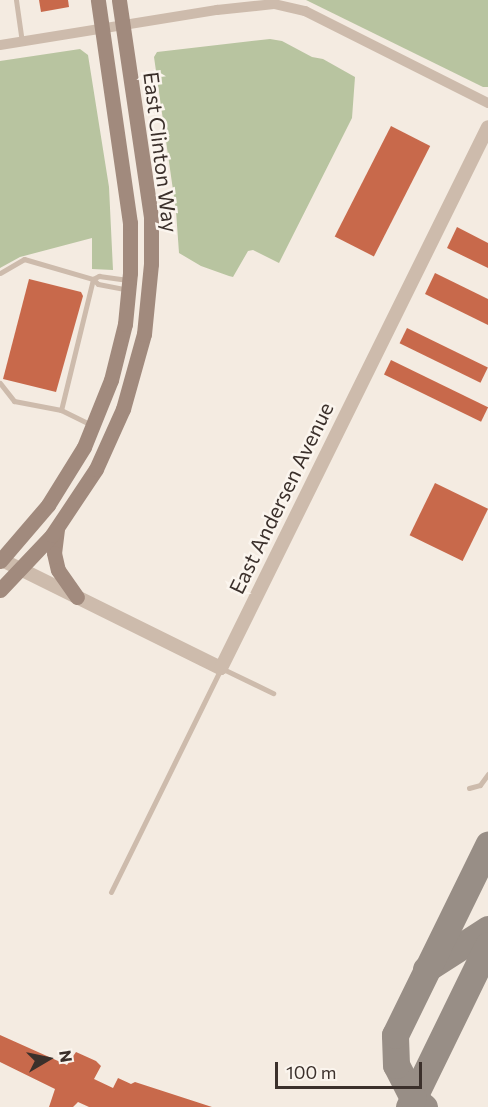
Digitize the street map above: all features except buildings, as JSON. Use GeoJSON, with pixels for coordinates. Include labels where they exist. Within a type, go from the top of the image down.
{"type":"FeatureCollection","features":[{"type":"Feature","properties":{"kind":"main road","name":"East Clinton Way"},"geometry":{"type":"LineString","coordinates":[[1,561],[51,502],[94,426],[117,360],[129,285],[128,202],[98,0]]}},
{"type":"Feature","properties":{"kind":"main road","name":"East Clinton Way"},"geometry":{"type":"LineString","coordinates":[[0,590],[57,529],[100,460],[130,389],[147,316],[152,249],[147,185],[119,0]]}},
{"type":"Feature","properties":{"kind":"main road"},"geometry":{"type":"LineString","coordinates":[[129,285],[140,296],[130,389]]}},
{"type":"Feature","properties":{"kind":"main road"},"geometry":{"type":"LineString","coordinates":[[57,529],[54,554],[58,570],[77,597]]}},
{"type":"Feature","properties":{"kind":"street"},"geometry":{"type":"LineString","coordinates":[[0,45],[123,25],[216,5],[274,4],[305,11],[488,103]]}},
{"type":"Feature","properties":{"kind":"street","name":"East Andersen Avenue"},"geometry":{"type":"LineString","coordinates":[[221,668],[488,127]]}},
{"type":"Feature","properties":{"kind":"street"},"geometry":{"type":"LineString","coordinates":[[1,561],[221,668]]}},
{"type":"Feature","properties":{"kind":"lane"},"geometry":{"type":"LineString","coordinates":[[16,0],[22,42]]}},
{"type":"Feature","properties":{"kind":"lane"},"geometry":{"type":"LineString","coordinates":[[0,273],[24,260],[93,279],[98,284],[129,285]]}},
{"type":"Feature","properties":{"kind":"lane"},"geometry":{"type":"LineString","coordinates":[[61,410],[93,279],[99,276],[129,285]]}},
{"type":"Feature","properties":{"kind":"lane"},"geometry":{"type":"LineString","coordinates":[[0,383],[14,401],[61,410],[94,426]]}},
{"type":"Feature","properties":{"kind":"lane"},"geometry":{"type":"LineString","coordinates":[[111,892],[221,668],[273,693]]}},
{"type":"Feature","properties":{"kind":"lane"},"geometry":{"type":"LineString","coordinates":[[469,788],[480,784],[488,774]]}},
{"type":"Feature","properties":{"kind":"green space"},"geometry":{"type":"Polygon","coordinates":[[[306,0],[488,0],[488,87],[483,87],[306,0]]]}},
{"type":"Feature","properties":{"kind":"green space"},"geometry":{"type":"Polygon","coordinates":[[[270,39],[282,41],[312,57],[323,59],[355,77],[352,118],[279,263],[253,250],[248,251],[233,277],[201,266],[179,253],[176,211],[154,57],[157,52],[270,39]]]}},
{"type":"Feature","properties":{"kind":"green space"},"geometry":{"type":"Polygon","coordinates":[[[80,49],[88,55],[109,187],[113,270],[92,269],[92,238],[20,257],[0,268],[0,61],[80,49]]]}},
{"type":"Feature","properties":{"kind":"taxiway"},"geometry":{"type":"LineString","coordinates":[[424,1107],[413,1098],[396,1065],[395,1035],[488,845]]}},
{"type":"Feature","properties":{"kind":"taxiway"},"geometry":{"type":"LineString","coordinates":[[426,969],[488,929]]}},
{"type":"Feature","properties":{"kind":"taxiway"},"geometry":{"type":"LineString","coordinates":[[409,1107],[488,945]]}}]}
